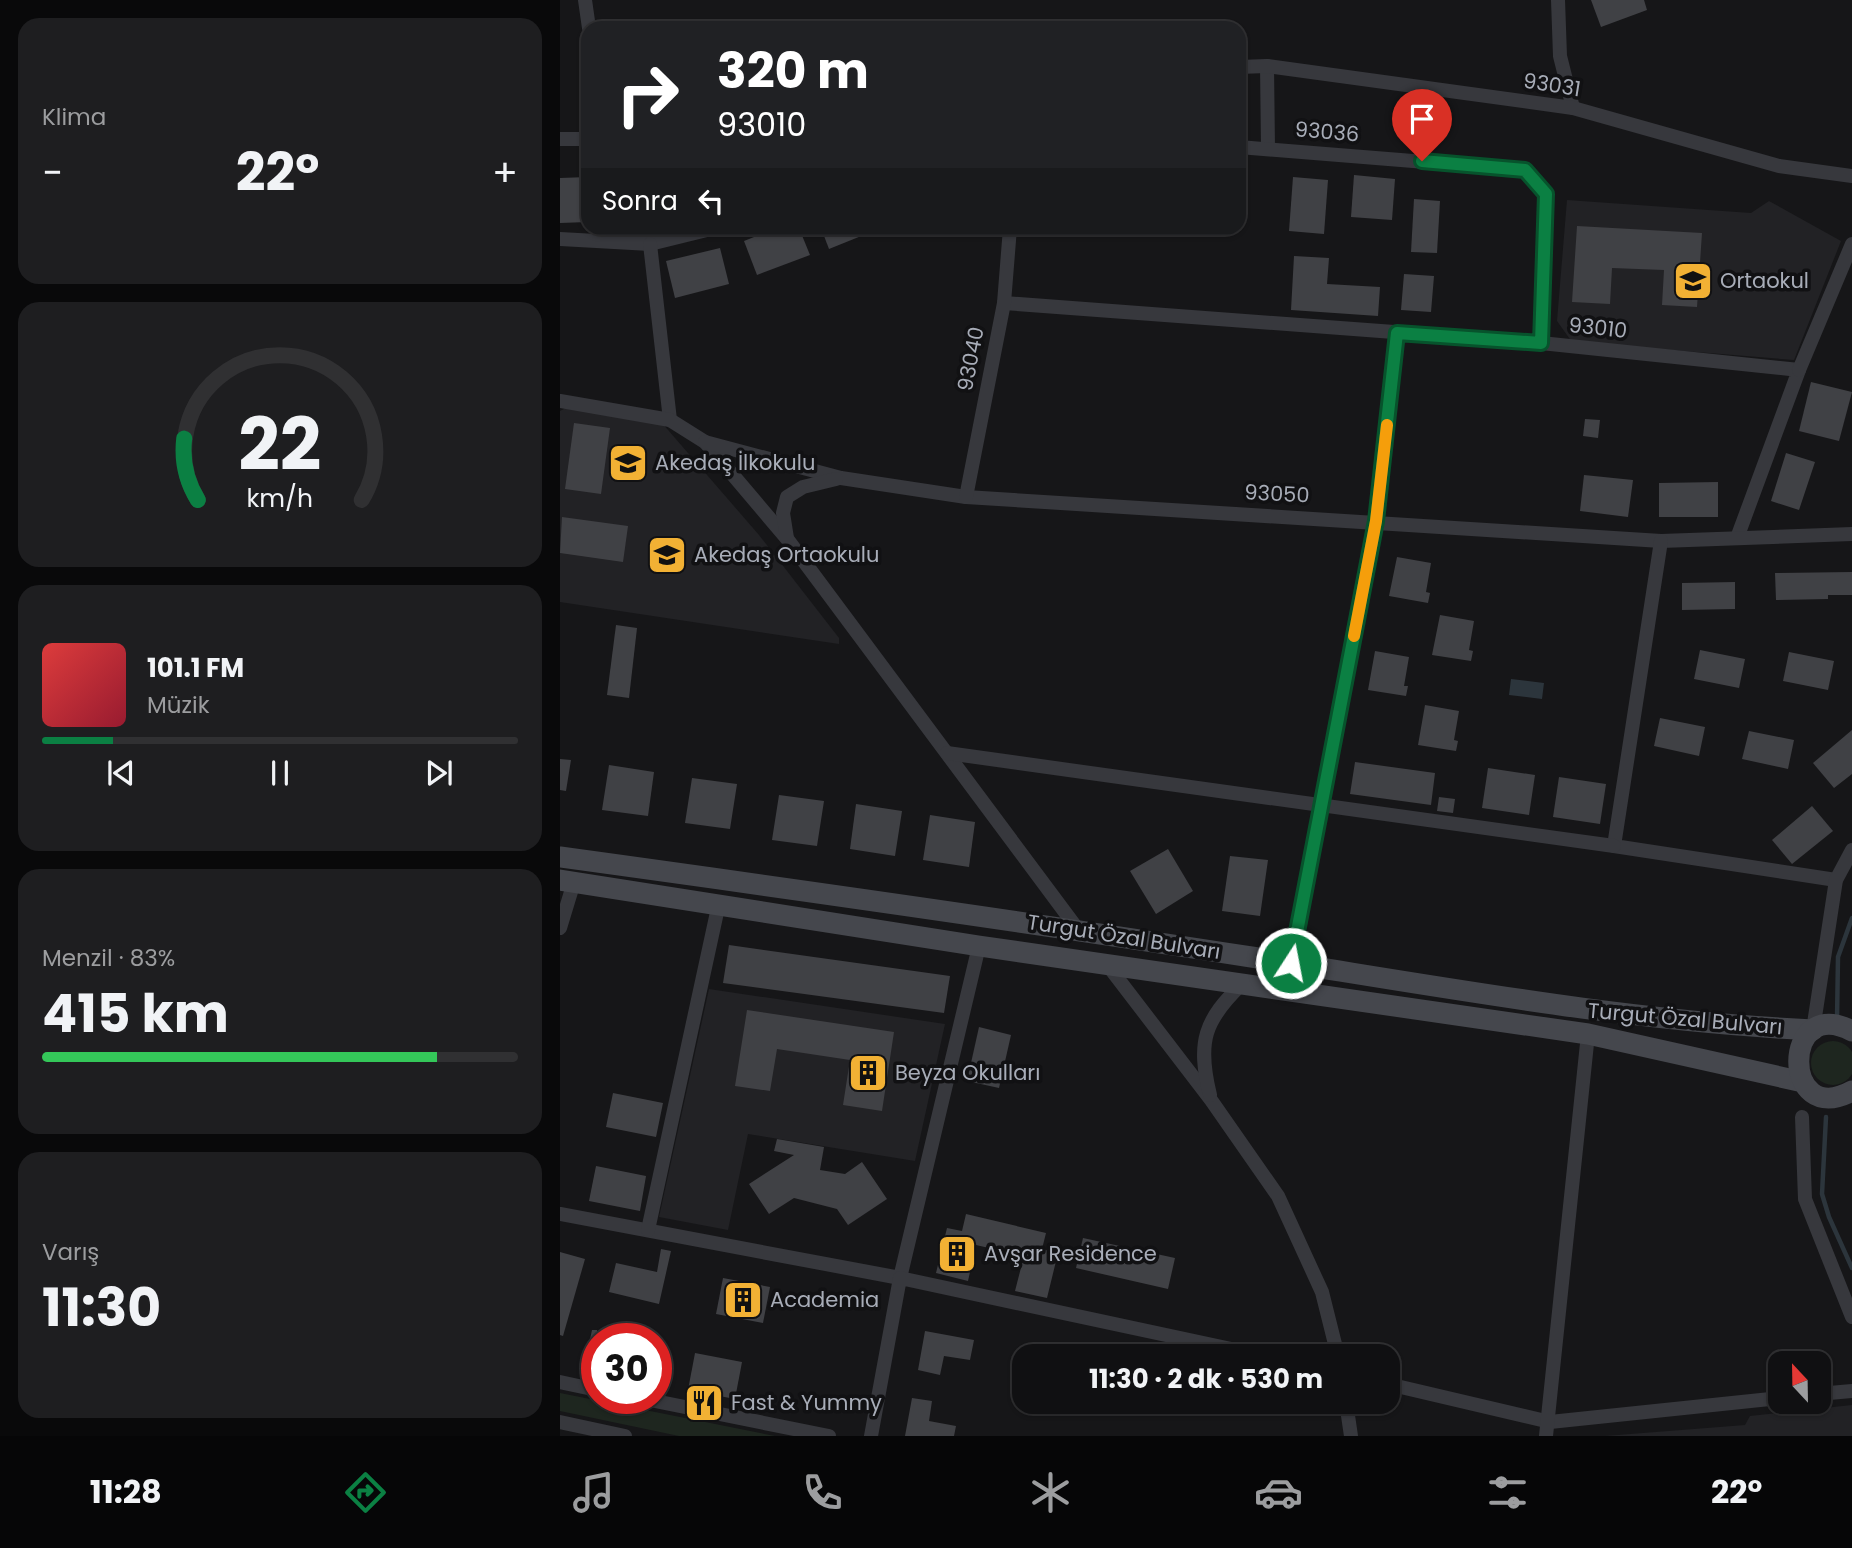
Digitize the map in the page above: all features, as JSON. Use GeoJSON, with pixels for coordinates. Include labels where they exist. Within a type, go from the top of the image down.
{"type":"FeatureCollection","features":[{"type":"Feature","properties":{"kind":"main road","name":"Turgut Özal Bulvarı"},"geometry":{"type":"LineString","coordinates":[[560,857],[1079,930],[1542,1004],[1686,1022],[1813,1030],[1834,1025],[1852,1031]]}},
{"type":"Feature","properties":{"kind":"main road","name":"Turgut Özal Bulvarı"},"geometry":{"type":"LineString","coordinates":[[567,881],[979,946],[1105,962],[1588,1034],[1803,1082],[1820,1094],[1840,1096],[1851,1092]]}},
{"type":"Feature","properties":{"kind":"main road","name":"Turgut Özal Bulvarı"},"geometry":{"type":"LineString","coordinates":[[1803,1082],[1796,1060],[1804,1038],[1813,1030]]}},
{"type":"Feature","properties":{"kind":"street"},"geometry":{"type":"LineString","coordinates":[[585,0],[588,21]]}},
{"type":"Feature","properties":{"kind":"street"},"geometry":{"type":"LineString","coordinates":[[1558,0],[1560,56],[1573,108]]}},
{"type":"Feature","properties":{"kind":"street"},"geometry":{"type":"LineString","coordinates":[[1267,66],[1268,148]]}},
{"type":"Feature","properties":{"kind":"street","name":"93031"},"geometry":{"type":"LineString","coordinates":[[1246,68],[1267,66],[1573,108],[1779,166],[1852,176]]}},
{"type":"Feature","properties":{"kind":"street"},"geometry":{"type":"LineString","coordinates":[[560,139],[581,139]]}},
{"type":"Feature","properties":{"kind":"street","name":"93036"},"geometry":{"type":"LineString","coordinates":[[1246,148],[1525,170],[1546,194],[1541,343]]}},
{"type":"Feature","properties":{"kind":"street"},"geometry":{"type":"LineString","coordinates":[[628,235],[631,243]]}},
{"type":"Feature","properties":{"kind":"street"},"geometry":{"type":"LineString","coordinates":[[560,239],[650,244],[687,235]]}},
{"type":"Feature","properties":{"kind":"street","name":"93040"},"geometry":{"type":"LineString","coordinates":[[966,497],[1003,303],[1009,235]]}},
{"type":"Feature","properties":{"kind":"street"},"geometry":{"type":"LineString","coordinates":[[650,244],[670,420]]}},
{"type":"Feature","properties":{"kind":"street"},"geometry":{"type":"LineString","coordinates":[[1737,538],[1799,370],[1852,244]]}},
{"type":"Feature","properties":{"kind":"street","name":"93010"},"geometry":{"type":"LineString","coordinates":[[1003,303],[1541,343],[1799,370]]}},
{"type":"Feature","properties":{"kind":"street"},"geometry":{"type":"LineString","coordinates":[[1291,963],[1376,521],[1397,333]]}},
{"type":"Feature","properties":{"kind":"street"},"geometry":{"type":"LineString","coordinates":[[560,401],[670,420],[705,442],[788,540],[1079,930]]}},
{"type":"Feature","properties":{"kind":"street","name":"93050"},"geometry":{"type":"LineString","coordinates":[[705,442],[841,478],[966,497],[1661,541],[1852,534]]}},
{"type":"Feature","properties":{"kind":"street"},"geometry":{"type":"LineString","coordinates":[[788,540],[783,513],[787,497],[803,487],[841,478]]}},
{"type":"Feature","properties":{"kind":"street"},"geometry":{"type":"LineString","coordinates":[[1614,846],[1661,541]]}},
{"type":"Feature","properties":{"kind":"street"},"geometry":{"type":"LineString","coordinates":[[947,753],[1614,846],[1836,880]]}},
{"type":"Feature","properties":{"kind":"street"},"geometry":{"type":"LineString","coordinates":[[1813,1030],[1836,880],[1852,850]]}},
{"type":"Feature","properties":{"kind":"street"},"geometry":{"type":"LineString","coordinates":[[560,928],[567,881]]}},
{"type":"Feature","properties":{"kind":"street"},"geometry":{"type":"LineString","coordinates":[[648,1230],[719,903]]}},
{"type":"Feature","properties":{"kind":"street"},"geometry":{"type":"LineString","coordinates":[[871,1436],[901,1278],[979,946]]}},
{"type":"Feature","properties":{"kind":"street"},"geometry":{"type":"LineString","coordinates":[[1105,962],[1211,1100],[1278,1196],[1322,1292],[1335,1344]]}},
{"type":"Feature","properties":{"kind":"street"},"geometry":{"type":"LineString","coordinates":[[1211,1100],[1203,1064],[1207,1034],[1217,1007],[1243,983]]}},
{"type":"Feature","properties":{"kind":"street"},"geometry":{"type":"LineString","coordinates":[[1548,1429],[1588,1034]]}},
{"type":"Feature","properties":{"kind":"street"},"geometry":{"type":"LineString","coordinates":[[1802,1118],[1805,1199],[1852,1317]]}},
{"type":"Feature","properties":{"kind":"street"},"geometry":{"type":"LineString","coordinates":[[560,1214],[901,1278],[1208,1344]]}},
{"type":"Feature","properties":{"kind":"street"},"geometry":{"type":"LineString","coordinates":[[560,1382],[581,1387]]}},
{"type":"Feature","properties":{"kind":"street"},"geometry":{"type":"LineString","coordinates":[[1400,1387],[1548,1429],[1768,1400]]}},
{"type":"Feature","properties":{"kind":"street"},"geometry":{"type":"LineString","coordinates":[[1831,1393],[1852,1391]]}},
{"type":"Feature","properties":{"kind":"street"},"geometry":{"type":"LineString","coordinates":[[672,1404],[829,1436]]}},
{"type":"Feature","properties":{"kind":"street"},"geometry":{"type":"LineString","coordinates":[[1348,1414],[1352,1436]]}},
{"type":"Feature","properties":{"kind":"street"},"geometry":{"type":"LineString","coordinates":[[560,1422],[625,1436]]}},
{"type":"Feature","properties":{"kind":"shaded area","name":"Ortaokul"},"geometry":{"type":"Polygon","coordinates":[[[1567,200],[1751,213],[1769,201],[1841,241],[1794,360],[1572,342],[1557,321],[1567,200]]]}},
{"type":"Feature","properties":{"kind":"shaded area","name":"Akedaş Ortaokulu"},"geometry":{"type":"Polygon","coordinates":[[[566,408],[662,423],[759,535],[839,638],[839,644],[560,602],[560,411],[566,408]]]}},
{"type":"Feature","properties":{"kind":"shaded area"},"geometry":{"type":"Polygon","coordinates":[[[1511,679],[1544,683],[1542,699],[1509,695],[1511,679]]]}},
{"type":"Feature","properties":{"kind":"shaded area"},"geometry":{"type":"Polygon","coordinates":[[[709,989],[945,1024],[915,1161],[748,1134],[728,1230],[659,1217],[709,989]]]}},
{"type":"Feature","properties":{"kind":"shaded area"},"geometry":{"type":"Polygon","coordinates":[[[1833,1041],[1849,1047],[1853,1055],[1853,1071],[1849,1079],[1833,1085],[1817,1079],[1811,1063],[1817,1047],[1833,1041]]]}},
{"type":"Feature","properties":{"kind":"shaded area"},"geometry":{"type":"Polygon","coordinates":[[[560,1393],[581,1397],[581,1414],[665,1414],[775,1436],[679,1436],[560,1411],[560,1393]]]}},
{"type":"Feature","properties":{"kind":"shaded area"},"geometry":{"type":"Polygon","coordinates":[[[1852,1405],[1852,1436],[1605,1436],[1745,1425],[1750,1416],[1831,1414],[1831,1407],[1852,1405]]]}},
{"type":"Feature","properties":{"kind":"building"},"geometry":{"type":"Polygon","coordinates":[[[1591,0],[1644,0],[1647,10],[1601,27],[1591,0]]]}},
{"type":"Feature","properties":{"kind":"building"},"geometry":{"type":"Polygon","coordinates":[[[1354,175],[1395,179],[1392,220],[1351,217],[1354,175]]]}},
{"type":"Feature","properties":{"kind":"building"},"geometry":{"type":"Polygon","coordinates":[[[581,177],[581,222],[560,223],[560,178],[581,177]]]}},
{"type":"Feature","properties":{"kind":"building"},"geometry":{"type":"Polygon","coordinates":[[[1293,177],[1328,180],[1324,234],[1289,231],[1293,177]]]}},
{"type":"Feature","properties":{"kind":"building"},"geometry":{"type":"Polygon","coordinates":[[[1414,199],[1440,201],[1437,253],[1411,252],[1414,199]]]}},
{"type":"Feature","properties":{"kind":"building"},"geometry":{"type":"Polygon","coordinates":[[[1577,226],[1702,233],[1697,307],[1662,305],[1664,270],[1612,268],[1610,304],[1572,302],[1577,226]]]}},
{"type":"Feature","properties":{"kind":"building"},"geometry":{"type":"Polygon","coordinates":[[[759,235],[802,235],[810,255],[757,275],[744,241],[759,235]]]}},
{"type":"Feature","properties":{"kind":"building"},"geometry":{"type":"Polygon","coordinates":[[[824,235],[864,235],[829,249],[824,235]]]}},
{"type":"Feature","properties":{"kind":"building"},"geometry":{"type":"Polygon","coordinates":[[[720,248],[729,284],[675,298],[666,261],[720,248]]]}},
{"type":"Feature","properties":{"kind":"building"},"geometry":{"type":"Polygon","coordinates":[[[1294,256],[1329,258],[1327,284],[1380,287],[1378,316],[1291,310],[1294,256]]]}},
{"type":"Feature","properties":{"kind":"building"},"geometry":{"type":"Polygon","coordinates":[[[1404,274],[1434,276],[1431,312],[1401,310],[1404,274]]]}},
{"type":"Feature","properties":{"kind":"building"},"geometry":{"type":"Polygon","coordinates":[[[1811,382],[1852,392],[1839,441],[1799,431],[1811,382]]]}},
{"type":"Feature","properties":{"kind":"building"},"geometry":{"type":"Polygon","coordinates":[[[1585,419],[1600,420],[1598,438],[1583,436],[1585,419]]]}},
{"type":"Feature","properties":{"kind":"building"},"geometry":{"type":"Polygon","coordinates":[[[574,423],[610,428],[601,494],[565,489],[574,423]]]}},
{"type":"Feature","properties":{"kind":"building"},"geometry":{"type":"Polygon","coordinates":[[[1786,453],[1815,462],[1799,510],[1771,501],[1786,453]]]}},
{"type":"Feature","properties":{"kind":"building"},"geometry":{"type":"Polygon","coordinates":[[[1584,475],[1633,480],[1628,517],[1580,511],[1584,475]]]}},
{"type":"Feature","properties":{"kind":"building"},"geometry":{"type":"Polygon","coordinates":[[[1718,482],[1718,517],[1659,517],[1659,483],[1718,482]]]}},
{"type":"Feature","properties":{"kind":"building"},"geometry":{"type":"Polygon","coordinates":[[[562,517],[628,526],[623,562],[560,553],[562,517]]]}},
{"type":"Feature","properties":{"kind":"building"},"geometry":{"type":"Polygon","coordinates":[[[1397,557],[1431,563],[1426,592],[1430,593],[1428,603],[1389,596],[1397,557]]]}},
{"type":"Feature","properties":{"kind":"building"},"geometry":{"type":"Polygon","coordinates":[[[1852,572],[1852,595],[1828,595],[1828,599],[1776,600],[1775,573],[1852,572]]]}},
{"type":"Feature","properties":{"kind":"building"},"geometry":{"type":"Polygon","coordinates":[[[1735,582],[1735,609],[1682,610],[1682,583],[1735,582]]]}},
{"type":"Feature","properties":{"kind":"building"},"geometry":{"type":"Polygon","coordinates":[[[1440,615],[1474,621],[1469,650],[1473,651],[1471,661],[1432,655],[1440,615]]]}},
{"type":"Feature","properties":{"kind":"building"},"geometry":{"type":"Polygon","coordinates":[[[616,625],[637,628],[629,698],[607,695],[616,625]]]}},
{"type":"Feature","properties":{"kind":"building"},"geometry":{"type":"Polygon","coordinates":[[[1700,650],[1745,659],[1739,688],[1694,679],[1700,650]]]}},
{"type":"Feature","properties":{"kind":"building"},"geometry":{"type":"Polygon","coordinates":[[[1375,651],[1409,657],[1404,686],[1408,686],[1406,696],[1368,690],[1375,651]]]}},
{"type":"Feature","properties":{"kind":"building"},"geometry":{"type":"Polygon","coordinates":[[[1789,652],[1834,661],[1828,690],[1783,681],[1789,652]]]}},
{"type":"Feature","properties":{"kind":"building"},"geometry":{"type":"Polygon","coordinates":[[[1425,705],[1459,711],[1454,740],[1458,741],[1456,751],[1418,745],[1425,705]]]}},
{"type":"Feature","properties":{"kind":"building"},"geometry":{"type":"Polygon","coordinates":[[[1660,718],[1705,727],[1699,756],[1654,746],[1660,718]]]}},
{"type":"Feature","properties":{"kind":"building"},"geometry":{"type":"Polygon","coordinates":[[[1852,730],[1852,774],[1834,788],[1813,763],[1852,730]]]}},
{"type":"Feature","properties":{"kind":"building"},"geometry":{"type":"Polygon","coordinates":[[[1749,731],[1794,740],[1788,769],[1742,759],[1749,731]]]}},
{"type":"Feature","properties":{"kind":"building"},"geometry":{"type":"Polygon","coordinates":[[[560,759],[571,760],[566,791],[560,790],[560,759]]]}},
{"type":"Feature","properties":{"kind":"building"},"geometry":{"type":"Polygon","coordinates":[[[1355,762],[1435,773],[1431,805],[1350,794],[1355,762]]]}},
{"type":"Feature","properties":{"kind":"building"},"geometry":{"type":"Polygon","coordinates":[[[609,765],[654,772],[648,816],[602,810],[609,765]]]}},
{"type":"Feature","properties":{"kind":"building"},"geometry":{"type":"Polygon","coordinates":[[[1488,768],[1535,775],[1529,815],[1482,808],[1488,768]]]}},
{"type":"Feature","properties":{"kind":"building"},"geometry":{"type":"Polygon","coordinates":[[[1559,777],[1606,784],[1600,824],[1553,817],[1559,777]]]}},
{"type":"Feature","properties":{"kind":"building"},"geometry":{"type":"Polygon","coordinates":[[[692,778],[737,784],[730,829],[685,823],[692,778]]]}},
{"type":"Feature","properties":{"kind":"building"},"geometry":{"type":"Polygon","coordinates":[[[779,795],[824,801],[817,846],[772,840],[779,795]]]}},
{"type":"Feature","properties":{"kind":"building"},"geometry":{"type":"Polygon","coordinates":[[[1439,797],[1455,799],[1453,813],[1437,811],[1439,797]]]}},
{"type":"Feature","properties":{"kind":"building"},"geometry":{"type":"Polygon","coordinates":[[[856,804],[902,811],[895,856],[850,849],[856,804]]]}},
{"type":"Feature","properties":{"kind":"building"},"geometry":{"type":"Polygon","coordinates":[[[1812,806],[1833,831],[1792,864],[1772,840],[1812,806]]]}},
{"type":"Feature","properties":{"kind":"building"},"geometry":{"type":"Polygon","coordinates":[[[930,815],[975,822],[969,867],[923,860],[930,815]]]}},
{"type":"Feature","properties":{"kind":"building"},"geometry":{"type":"Polygon","coordinates":[[[1168,849],[1193,891],[1156,914],[1130,871],[1168,849]]]}},
{"type":"Feature","properties":{"kind":"building"},"geometry":{"type":"Polygon","coordinates":[[[1230,856],[1268,860],[1260,916],[1222,911],[1230,856]]]}},
{"type":"Feature","properties":{"kind":"building"},"geometry":{"type":"Polygon","coordinates":[[[729,945],[950,976],[944,1013],[723,983],[729,945]]]}},
{"type":"Feature","properties":{"kind":"building","name":"Beyza Okulları"},"geometry":{"type":"Polygon","coordinates":[[[747,1010],[894,1032],[882,1111],[843,1105],[850,1060],[777,1049],[770,1091],[735,1086],[747,1010]]]}},
{"type":"Feature","properties":{"kind":"building"},"geometry":{"type":"Polygon","coordinates":[[[979,1027],[1011,1035],[999,1088],[967,1081],[979,1027]]]}},
{"type":"Feature","properties":{"kind":"building"},"geometry":{"type":"Polygon","coordinates":[[[613,1093],[663,1103],[656,1137],[606,1127],[613,1093]]]}},
{"type":"Feature","properties":{"kind":"building"},"geometry":{"type":"Polygon","coordinates":[[[777,1139],[824,1147],[820,1170],[845,1174],[862,1162],[887,1199],[848,1225],[837,1209],[794,1198],[769,1214],[749,1184],[794,1155],[774,1151],[777,1139]]]}},
{"type":"Feature","properties":{"kind":"building"},"geometry":{"type":"Polygon","coordinates":[[[596,1166],[646,1176],[640,1211],[589,1201],[596,1166]]]}},
{"type":"Feature","properties":{"kind":"building"},"geometry":{"type":"Polygon","coordinates":[[[966,1214],[1046,1233],[1042,1249],[1058,1253],[1047,1298],[1015,1291],[1024,1256],[976,1245],[968,1281],[936,1273],[947,1228],[962,1231],[966,1214]]]}},
{"type":"Feature","properties":{"kind":"building"},"geometry":{"type":"Polygon","coordinates":[[[1083,1238],[1175,1258],[1168,1289],[1076,1268],[1083,1238]]]}},
{"type":"Feature","properties":{"kind":"building"},"geometry":{"type":"Polygon","coordinates":[[[661,1249],[671,1251],[659,1304],[609,1292],[616,1263],[657,1272],[661,1249]]]}},
{"type":"Feature","properties":{"kind":"building"},"geometry":{"type":"Polygon","coordinates":[[[560,1252],[585,1259],[563,1336],[560,1335],[560,1252]]]}},
{"type":"Feature","properties":{"kind":"building","name":"Academia"},"geometry":{"type":"Polygon","coordinates":[[[723,1278],[770,1287],[763,1323],[716,1314],[723,1278]]]}},
{"type":"Feature","properties":{"kind":"building"},"geometry":{"type":"Polygon","coordinates":[[[925,1331],[974,1340],[970,1360],[944,1356],[940,1375],[918,1370],[925,1331]]]}},
{"type":"Feature","properties":{"kind":"building","name":"Academia"},"geometry":{"type":"Polygon","coordinates":[[[695,1353],[742,1362],[735,1399],[688,1390],[695,1353]]]}},
{"type":"Feature","properties":{"kind":"building"},"geometry":{"type":"Polygon","coordinates":[[[912,1398],[932,1401],[929,1421],[956,1426],[954,1436],[905,1436],[912,1398]]]}},
{"type":"Feature","properties":{"kind":"waterway"},"geometry":{"type":"LineString","coordinates":[[1837,1020],[1838,957],[1852,918]]}},
{"type":"Feature","properties":{"kind":"waterway"},"geometry":{"type":"LineString","coordinates":[[1826,1117],[1822,1194],[1829,1217],[1852,1268]]}},
{"type":"Feature","properties":{"kind":"slow traffic"},"geometry":{"type":"LineString","coordinates":[[1354,636],[1376,521],[1387,425]]}},
{"type":"Feature","properties":{"kind":"place","name":"Ortaokul"},"geometry":{"type":"Point","coordinates":[1693,281]}},
{"type":"Feature","properties":{"kind":"place","name":"Akedaş İlkokulu"},"geometry":{"type":"Point","coordinates":[628,463]}},
{"type":"Feature","properties":{"kind":"place","name":"Akedaş Ortaokulu"},"geometry":{"type":"Point","coordinates":[667,555]}},
{"type":"Feature","properties":{"kind":"place","name":"Beyza Okulları"},"geometry":{"type":"Point","coordinates":[868,1073]}},
{"type":"Feature","properties":{"kind":"place","name":"Avşar Residence"},"geometry":{"type":"Point","coordinates":[957,1254]}},
{"type":"Feature","properties":{"kind":"place","name":"Academia"},"geometry":{"type":"Point","coordinates":[743,1300]}},
{"type":"Feature","properties":{"kind":"place","name":"Fast & Yummy"},"geometry":{"type":"Point","coordinates":[704,1403]}},
{"type":"Feature","properties":{"kind":"route"},"geometry":{"type":"LineString","coordinates":[[1291,963],[1376,521],[1397,333],[1541,343],[1546,194],[1525,170],[1422,161]]}}]}
